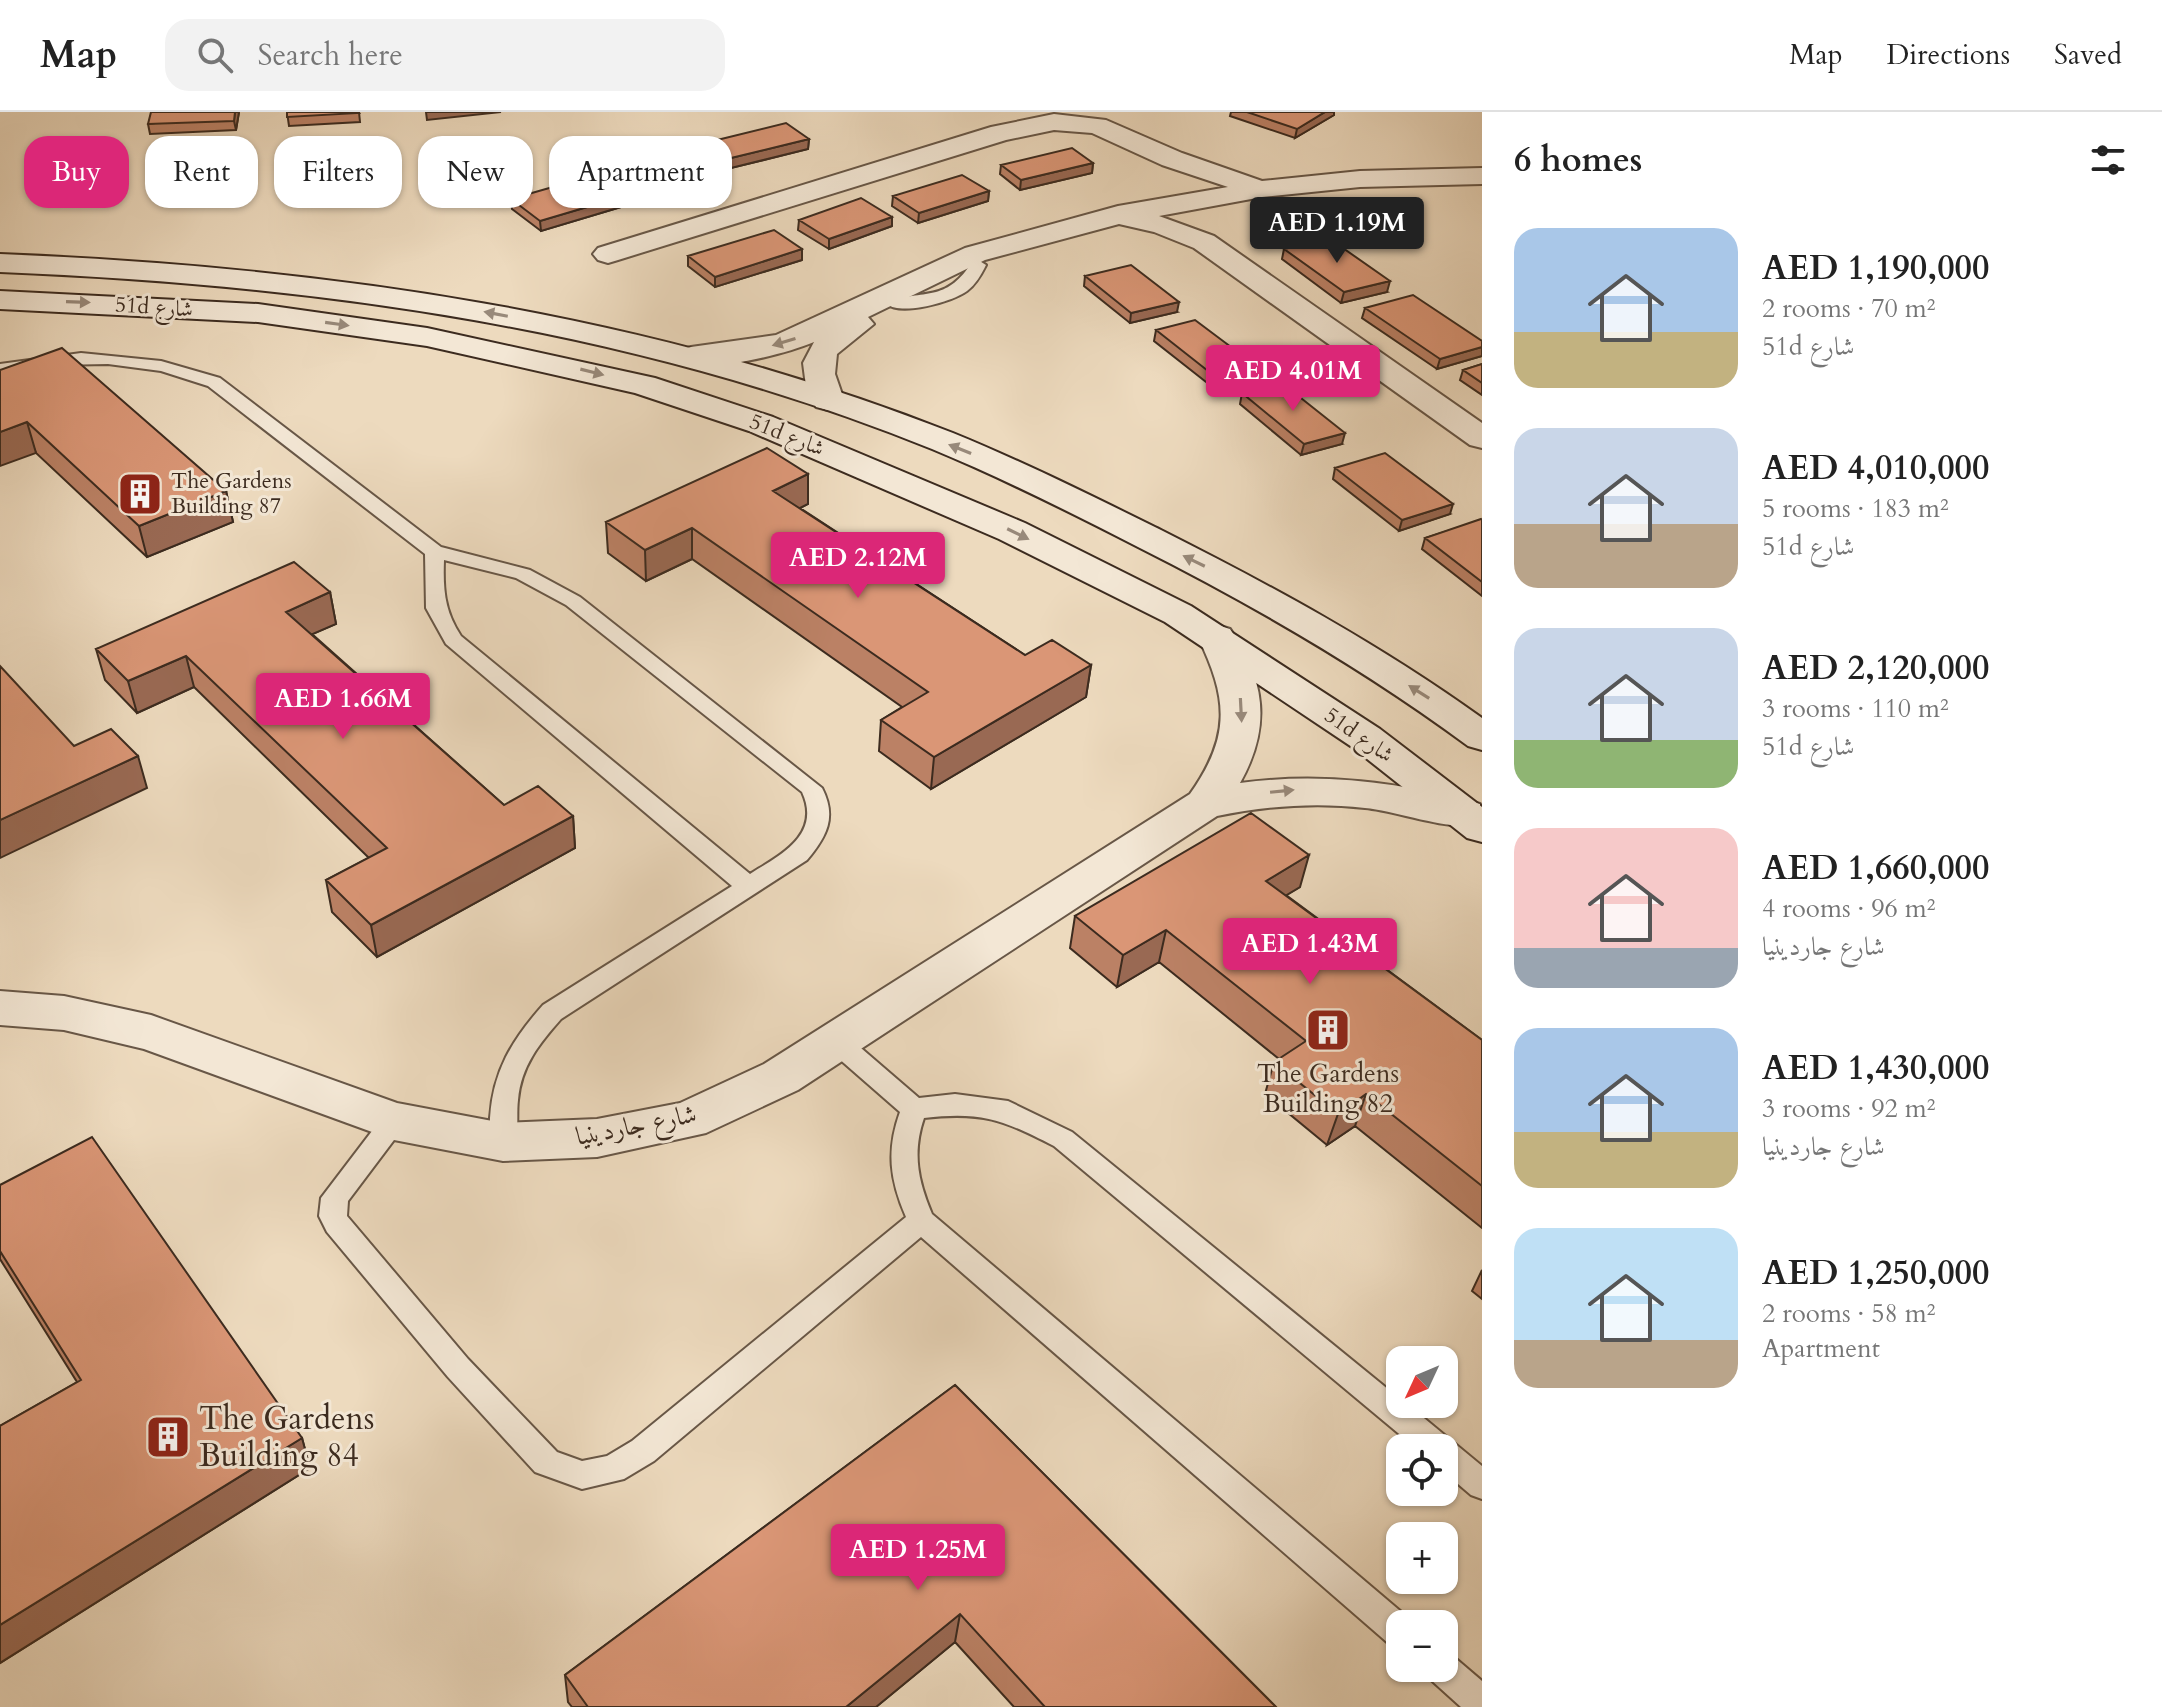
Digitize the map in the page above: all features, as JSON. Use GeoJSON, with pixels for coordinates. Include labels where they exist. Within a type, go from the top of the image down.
{"type":"FeatureCollection","features":[{"type":"Feature","properties":{"kind":"street"},"geometry":{"type":"LineString","coordinates":[[608,254],[812,189],[1034,125],[1054,122],[1097,126],[1172,159],[1262,189]]}},
{"type":"Feature","properties":{"kind":"street"},"geometry":{"type":"LineString","coordinates":[[1172,159],[1192,220],[1204,242]]}},
{"type":"Feature","properties":{"kind":"street"},"geometry":{"type":"LineString","coordinates":[[691,357],[758,349],[787,342],[829,325],[922,277],[975,254],[1118,215],[1186,200],[1262,189],[1360,179],[1475,174]]}},
{"type":"Feature","properties":{"kind":"street"},"geometry":{"type":"LineString","coordinates":[[1118,215],[1164,226],[1204,242],[1482,438]]}},
{"type":"Feature","properties":{"kind":"street"},"geometry":{"type":"LineString","coordinates":[[828,400],[819,381],[817,364],[824,349],[838,335],[1009,247]]}},
{"type":"Feature","properties":{"kind":"street","name":"51d شارع"},"geometry":{"type":"LineString","coordinates":[[0,263],[226,276],[346,289],[465,308],[691,357],[828,400],[1022,475],[1233,580],[1306,620],[1437,704],[1482,737]]}},
{"type":"Feature","properties":{"kind":"street","name":"51d شارع"},"geometry":{"type":"LineString","coordinates":[[0,300],[258,313],[427,337],[644,385],[761,424],[1012,531],[1178,614],[1366,738],[1474,821]]}},
{"type":"Feature","properties":{"kind":"street"},"geometry":{"type":"LineString","coordinates":[[845,459],[893,469],[980,504],[1003,505],[1020,498],[1028,487],[1022,475]]}},
{"type":"Feature","properties":{"kind":"street","name":"شارع جاردينيا"},"geometry":{"type":"LineString","coordinates":[[0,1008],[64,1013],[151,1033],[394,1121],[503,1142],[597,1138],[689,1120],[781,1077],[838,1043],[1205,804],[1228,773],[1241,741],[1242,730],[1243,707],[1235,671],[1217,637]]}},
{"type":"Feature","properties":{"kind":"street","name":"شارع جاردينيا"},"geometry":{"type":"LineString","coordinates":[[1205,804],[1292,789],[1339,790],[1402,797],[1474,821]]}},
{"type":"Feature","properties":{"kind":"lane"},"geometry":{"type":"LineString","coordinates":[[0,369],[77,358],[129,359],[175,367],[214,382],[435,552],[507,566],[543,581],[811,788],[819,803],[821,820],[814,836],[799,854],[552,1012],[527,1038],[511,1064],[504,1090],[503,1142]]}},
{"type":"Feature","properties":{"kind":"lane"},"geometry":{"type":"LineString","coordinates":[[435,552],[433,594],[437,617],[453,640],[748,886]]}},
{"type":"Feature","properties":{"kind":"lane"},"geometry":{"type":"LineString","coordinates":[[838,1043],[914,1109],[955,1104],[1008,1111],[1063,1139],[1421,1434]]}},
{"type":"Feature","properties":{"kind":"lane"},"geometry":{"type":"LineString","coordinates":[[914,1109],[903,1138],[902,1177],[921,1221],[1386,1620]]}},
{"type":"Feature","properties":{"kind":"lane"},"geometry":{"type":"LineString","coordinates":[[394,1121],[335,1198],[333,1216],[337,1224],[458,1368],[546,1462],[582,1475],[613,1469],[643,1451],[921,1221]]}},
{"type":"Feature","properties":{"kind":"lane"},"geometry":{"type":"LineString","coordinates":[[1458,1465],[1482,1485]]}},
{"type":"Feature","properties":{"kind":"lane"},"geometry":{"type":"LineString","coordinates":[[1458,1682],[1482,1703]]}},
{"type":"Feature","properties":{"kind":"building"},"geometry":{"type":"Polygon","coordinates":[[[151,112],[235,112],[234,121],[148,124],[151,112]]]}},
{"type":"Feature","properties":{"kind":"building"},"geometry":{"type":"Polygon","coordinates":[[[287,112],[358,112],[359,113],[287,117],[287,112]]]}},
{"type":"Feature","properties":{"kind":"building"},"geometry":{"type":"Polygon","coordinates":[[[1247,112],[1325,112],[1297,129],[1247,112]]]}},
{"type":"Feature","properties":{"kind":"building"},"geometry":{"type":"Polygon","coordinates":[[[786,123],[809,139],[732,158],[732,136],[786,123]]]}},
{"type":"Feature","properties":{"kind":"building"},"geometry":{"type":"Polygon","coordinates":[[[1072,148],[1093,163],[1021,180],[1001,165],[1072,148]]]}},
{"type":"Feature","properties":{"kind":"building"},"geometry":{"type":"Polygon","coordinates":[[[962,175],[989,191],[919,213],[893,196],[962,175]]]}},
{"type":"Feature","properties":{"kind":"building"},"geometry":{"type":"Polygon","coordinates":[[[549,188],[549,208],[584,208],[540,221],[523,208],[533,208],[533,193],[549,188]]]}},
{"type":"Feature","properties":{"kind":"building"},"geometry":{"type":"Polygon","coordinates":[[[861,198],[892,217],[829,239],[799,220],[861,198]]]}},
{"type":"Feature","properties":{"kind":"building"},"geometry":{"type":"Polygon","coordinates":[[[774,230],[802,249],[715,277],[688,256],[774,230]]]}},
{"type":"Feature","properties":{"kind":"building"},"geometry":{"type":"Polygon","coordinates":[[[1330,239],[1390,281],[1344,292],[1284,249],[1330,239]]]}},
{"type":"Feature","properties":{"kind":"building"},"geometry":{"type":"Polygon","coordinates":[[[1131,265],[1179,302],[1131,313],[1085,276],[1131,265]]]}},
{"type":"Feature","properties":{"kind":"building"},"geometry":{"type":"Polygon","coordinates":[[[1413,295],[1482,341],[1482,347],[1440,359],[1365,308],[1413,295]]]}},
{"type":"Feature","properties":{"kind":"building"},"geometry":{"type":"Polygon","coordinates":[[[1195,320],[1263,371],[1222,382],[1156,330],[1195,320]]]}},
{"type":"Feature","properties":{"kind":"building","name":"The Gardens Building 87"},"geometry":{"type":"Polygon","coordinates":[[[62,348],[226,491],[139,526],[27,422],[0,432],[0,370],[62,348]]]}},
{"type":"Feature","properties":{"kind":"building"},"geometry":{"type":"Polygon","coordinates":[[[1482,364],[1482,383],[1463,370],[1482,364]]]}},
{"type":"Feature","properties":{"kind":"building"},"geometry":{"type":"Polygon","coordinates":[[[1282,383],[1345,433],[1304,444],[1242,393],[1282,383]]]}},
{"type":"Feature","properties":{"kind":"building"},"geometry":{"type":"Polygon","coordinates":[[[767,448],[808,474],[773,491],[1025,655],[1052,640],[1091,665],[934,757],[881,720],[928,692],[692,528],[645,550],[606,522],[767,448]]]}},
{"type":"Feature","properties":{"kind":"building"},"geometry":{"type":"Polygon","coordinates":[[[1385,453],[1453,504],[1402,520],[1335,468],[1385,453]]]}},
{"type":"Feature","properties":{"kind":"building"},"geometry":{"type":"Polygon","coordinates":[[[1482,520],[1482,582],[1425,538],[1482,520]]]}},
{"type":"Feature","properties":{"kind":"building"},"geometry":{"type":"Polygon","coordinates":[[[294,562],[330,592],[286,612],[504,805],[538,786],[573,816],[371,925],[326,880],[387,848],[186,656],[128,681],[96,649],[294,562]]]}},
{"type":"Feature","properties":{"kind":"building"},"geometry":{"type":"Polygon","coordinates":[[[0,666],[74,746],[111,729],[138,756],[0,820],[0,666]]]}},
{"type":"Feature","properties":{"kind":"building","name":"The Gardens Building 82"},"geometry":{"type":"Polygon","coordinates":[[[1251,813],[1309,855],[1266,881],[1482,1040],[1482,1186],[1366,1094],[1338,1114],[1274,1062],[1306,1041],[1166,930],[1123,955],[1075,916],[1251,813]]]}},
{"type":"Feature","properties":{"kind":"building","name":"The Gardens Building 84"},"geometry":{"type":"Polygon","coordinates":[[[92,1137],[302,1438],[0,1625],[0,1426],[81,1380],[0,1251],[0,1185],[92,1137]]]}},
{"type":"Feature","properties":{"kind":"building"},"geometry":{"type":"Polygon","coordinates":[[[955,1385],[1276,1707],[1045,1707],[960,1614],[846,1707],[588,1707],[565,1675],[955,1385]]]}},
{"type":"Feature","properties":{"kind":"place","name":"The Gardens Building 87"},"geometry":{"type":"Point","coordinates":[140,494]}},
{"type":"Feature","properties":{"kind":"place","name":"The Gardens Building 82"},"geometry":{"type":"Point","coordinates":[1328,1030]}},
{"type":"Feature","properties":{"kind":"place","name":"The Gardens Building 84"},"geometry":{"type":"Point","coordinates":[168,1437]}}]}
